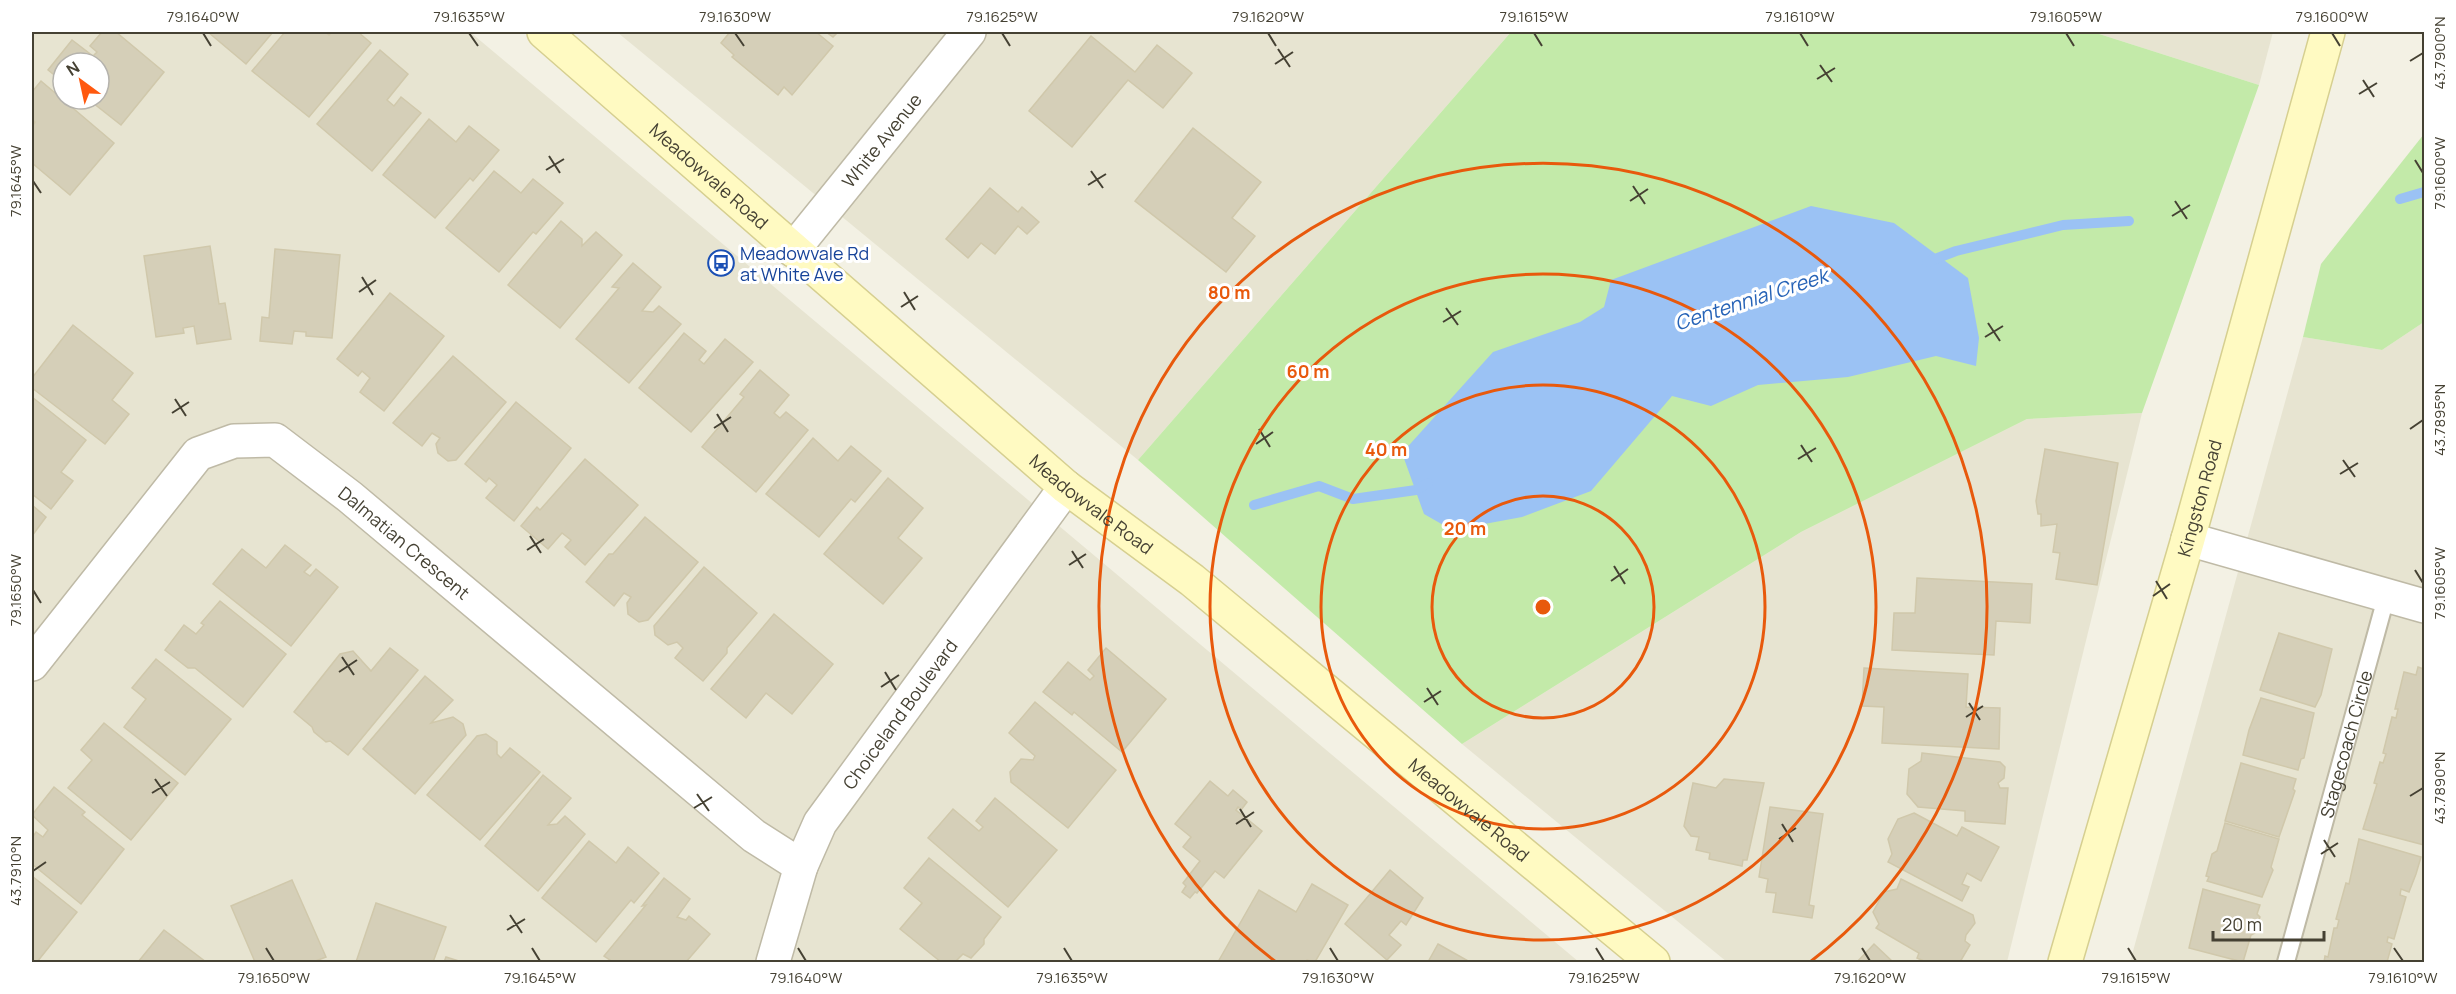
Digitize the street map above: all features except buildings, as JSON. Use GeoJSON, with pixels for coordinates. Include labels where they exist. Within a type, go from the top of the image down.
{"type":"FeatureCollection","features":[{"type":"Feature","properties":{"kind":"street","name":"Meadowvale Road"},"geometry":{"type":"LineString","coordinates":[[544,32],[1066,488],[1192,580],[1653,963]]}},
{"type":"Feature","properties":{"kind":"street","name":"White Avenue"},"geometry":{"type":"LineString","coordinates":[[793,250],[969,32]]}},
{"type":"Feature","properties":{"kind":"street","name":"Kingston Road"},"geometry":{"type":"LineString","coordinates":[[2065,963],[2188,539],[2328,32]]}},
{"type":"Feature","properties":{"kind":"street","name":"Dalmatian Crescent"},"geometry":{"type":"LineString","coordinates":[[32,664],[198,454],[234,441],[275,440],[350,498],[754,836],[801,866]]}},
{"type":"Feature","properties":{"kind":"street","name":"Choiceland Boulevard"},"geometry":{"type":"LineString","coordinates":[[773,963],[801,866],[820,823],[1066,488]]}},
{"type":"Feature","properties":{"kind":"street"},"geometry":{"type":"LineString","coordinates":[[2188,539],[2424,606]]}},
{"type":"Feature","properties":{"kind":"lane","name":"Stagecoach Circle"},"geometry":{"type":"LineString","coordinates":[[2286,963],[2387,594]]}},
{"type":"Feature","properties":{"kind":"shaded area"},"geometry":{"type":"Polygon","coordinates":[[[32,32],[470,32],[1579,962],[32,962],[32,32]]]}},
{"type":"Feature","properties":{"kind":"shaded area"},"geometry":{"type":"Polygon","coordinates":[[[617,32],[1511,32],[1138,460],[617,32]]]}},
{"type":"Feature","properties":{"kind":"shaded area"},"geometry":{"type":"Polygon","coordinates":[[[2093,32],[2273,32],[2259,85],[2093,32]]]}},
{"type":"Feature","properties":{"kind":"shaded area"},"geometry":{"type":"Polygon","coordinates":[[[2424,322],[2424,962],[2130,962],[2303,337],[2382,350],[2424,322]]]}},
{"type":"Feature","properties":{"kind":"shaded area"},"geometry":{"type":"Polygon","coordinates":[[[2142,413],[2007,962],[1727,962],[1462,744],[1801,532],[2027,419],[2142,413]]]}},
{"type":"Feature","properties":{"kind":"green space"},"geometry":{"type":"Polygon","coordinates":[[[1511,32],[2093,32],[2259,85],[2142,413],[2027,419],[1801,532],[1462,744],[1138,460],[1511,32]]]}},
{"type":"Feature","properties":{"kind":"green space"},"geometry":{"type":"Polygon","coordinates":[[[2424,134],[2424,322],[2382,350],[2303,337],[2321,264],[2424,134]]]}},
{"type":"Feature","properties":{"kind":"water"},"geometry":{"type":"Polygon","coordinates":[[[1811,206],[1894,223],[1968,278],[1979,338],[1976,366],[1936,356],[1848,377],[1758,385],[1711,406],[1672,396],[1591,491],[1522,517],[1452,530],[1424,514],[1402,453],[1493,352],[1580,322],[1604,307],[1611,280],[1811,206]]]}},
{"type":"Feature","properties":{"kind":"waterway","name":"Centennial Creek"},"geometry":{"type":"LineString","coordinates":[[2400,199],[2424,192]]}},
{"type":"Feature","properties":{"kind":"waterway","name":"Centennial Creek"},"geometry":{"type":"LineString","coordinates":[[1927,262],[1956,251],[2063,225],[2129,221]]}},
{"type":"Feature","properties":{"kind":"waterway"},"geometry":{"type":"LineString","coordinates":[[1254,505],[1319,486],[1353,499],[1416,490],[1428,483]]}},
{"type":"Feature","properties":{"kind":"place","name":"Meadowvale Rd at White Ave"},"geometry":{"type":"Point","coordinates":[721,263]}}]}
